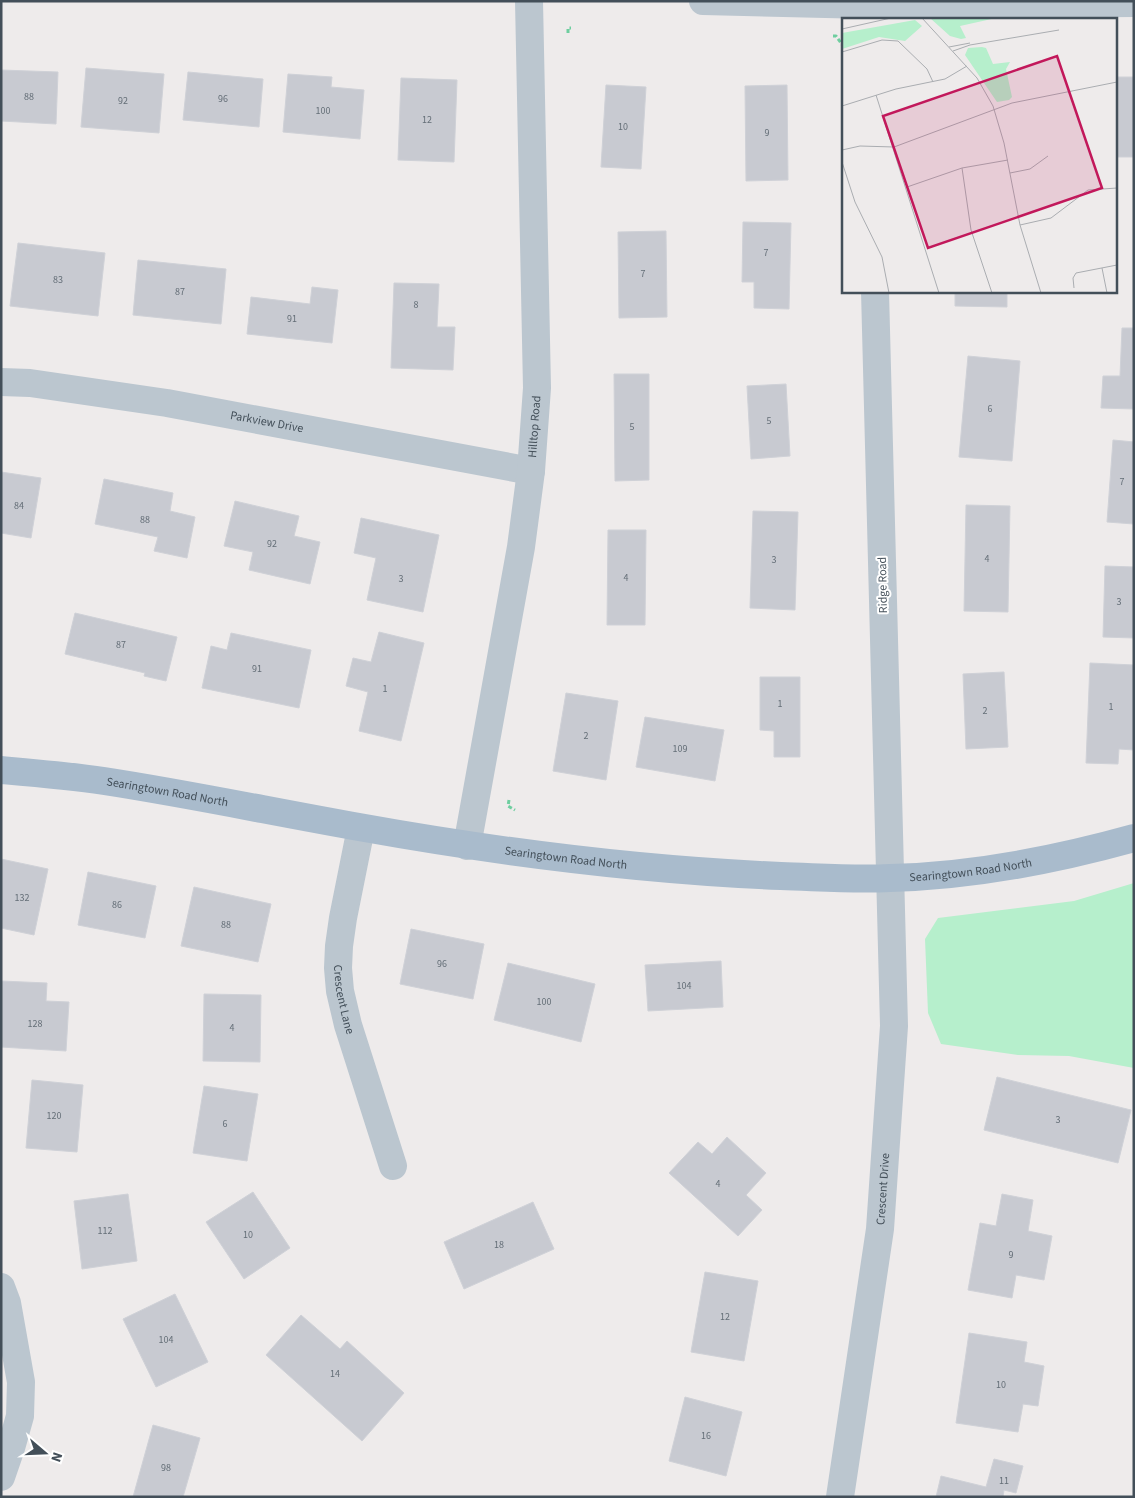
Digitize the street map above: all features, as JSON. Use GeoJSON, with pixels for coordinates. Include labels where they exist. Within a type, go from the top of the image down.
{"type":"FeatureCollection","features":[{"type":"Feature","properties":{"kind":"main road","name":"Searingtown Road North"},"geometry":{"type":"LineString","coordinates":[[1,770],[102,781],[467,846],[611,864],[714,873],[890,878],[956,873],[1026,863],[1100,848],[1134,838]]}},
{"type":"Feature","properties":{"kind":"street","name":"Hilltop Road"},"geometry":{"type":"LineString","coordinates":[[467,846],[532,471],[537,388],[529,1]]}},
{"type":"Feature","properties":{"kind":"street"},"geometry":{"type":"LineString","coordinates":[[703,1],[869,8],[1134,3]]}},
{"type":"Feature","properties":{"kind":"street","name":"Ridge Road"},"geometry":{"type":"LineString","coordinates":[[875,292],[890,878]]}},
{"type":"Feature","properties":{"kind":"street","name":"Parkview Drive"},"geometry":{"type":"LineString","coordinates":[[1,382],[30,383],[167,403],[532,471]]}},
{"type":"Feature","properties":{"kind":"street","name":"Crescent Lane"},"geometry":{"type":"LineString","coordinates":[[361,828],[339,946],[340,992],[348,1026],[393,1166]]}},
{"type":"Feature","properties":{"kind":"street","name":"Crescent Drive"},"geometry":{"type":"LineString","coordinates":[[840,1497],[880,1229],[894,1026],[890,878]]}},
{"type":"Feature","properties":{"kind":"street"},"geometry":{"type":"LineString","coordinates":[[1,1288],[7,1302],[21,1382],[20,1416],[1,1477]]}},
{"type":"Feature","properties":{"kind":"path"},"geometry":{"type":"LineString","coordinates":[[568,33],[568,28],[571,28]]}},
{"type":"Feature","properties":{"kind":"path"},"geometry":{"type":"LineString","coordinates":[[836,36],[842,44]]}},
{"type":"Feature","properties":{"kind":"path"},"geometry":{"type":"LineString","coordinates":[[509,800],[508,806],[515,810]]}},
{"type":"Feature","properties":{"kind":"green space"},"geometry":{"type":"Polygon","coordinates":[[[1134,883],[1134,1068],[1069,1056],[1018,1055],[941,1044],[928,1013],[925,939],[938,918],[1074,901],[1134,883]]]}},
{"type":"Feature","properties":{"kind":"building"},"geometry":{"type":"Polygon","coordinates":[[[86,68],[164,74],[159,133],[81,127],[86,68]]]}},
{"type":"Feature","properties":{"kind":"building"},"geometry":{"type":"Polygon","coordinates":[[[1,70],[58,72],[56,124],[1,121],[1,70]]]}},
{"type":"Feature","properties":{"kind":"building"},"geometry":{"type":"Polygon","coordinates":[[[188,72],[263,79],[259,127],[183,120],[188,72]]]}},
{"type":"Feature","properties":{"kind":"building"},"geometry":{"type":"Polygon","coordinates":[[[288,74],[332,77],[331,87],[364,90],[360,139],[283,132],[288,74]]]}},
{"type":"Feature","properties":{"kind":"building"},"geometry":{"type":"Polygon","coordinates":[[[1118,77],[1134,77],[1134,157],[1118,157],[1118,77]]]}},
{"type":"Feature","properties":{"kind":"building"},"geometry":{"type":"Polygon","coordinates":[[[401,78],[457,80],[454,162],[398,160],[401,78]]]}},
{"type":"Feature","properties":{"kind":"building"},"geometry":{"type":"Polygon","coordinates":[[[606,85],[646,87],[641,169],[601,167],[606,85]]]}},
{"type":"Feature","properties":{"kind":"building"},"geometry":{"type":"Polygon","coordinates":[[[787,85],[788,180],[746,181],[745,86],[787,85]]]}},
{"type":"Feature","properties":{"kind":"building"},"geometry":{"type":"Polygon","coordinates":[[[743,222],[791,223],[789,309],[754,308],[754,282],[742,282],[743,222]]]}},
{"type":"Feature","properties":{"kind":"building"},"geometry":{"type":"Polygon","coordinates":[[[666,231],[667,317],[619,318],[618,232],[666,231]]]}},
{"type":"Feature","properties":{"kind":"building"},"geometry":{"type":"Polygon","coordinates":[[[18,243],[105,253],[98,316],[10,306],[18,243]]]}},
{"type":"Feature","properties":{"kind":"building"},"geometry":{"type":"Polygon","coordinates":[[[138,260],[226,269],[221,324],[133,315],[138,260]]]}},
{"type":"Feature","properties":{"kind":"building"},"geometry":{"type":"Polygon","coordinates":[[[394,283],[439,284],[437,327],[455,327],[453,370],[391,368],[394,283]]]}},
{"type":"Feature","properties":{"kind":"building"},"geometry":{"type":"Polygon","coordinates":[[[312,287],[338,290],[332,343],[247,334],[251,297],[310,304],[312,287]]]}},
{"type":"Feature","properties":{"kind":"building"},"geometry":{"type":"Polygon","coordinates":[[[955,292],[1007,292],[1007,307],[955,306],[955,292]]]}},
{"type":"Feature","properties":{"kind":"building"},"geometry":{"type":"Polygon","coordinates":[[[1122,328],[1134,328],[1134,409],[1101,408],[1103,376],[1120,376],[1122,328]]]}},
{"type":"Feature","properties":{"kind":"building"},"geometry":{"type":"Polygon","coordinates":[[[968,356],[1020,361],[1012,461],[959,457],[968,356]]]}},
{"type":"Feature","properties":{"kind":"building"},"geometry":{"type":"Polygon","coordinates":[[[614,374],[649,374],[649,480],[615,481],[614,374]]]}},
{"type":"Feature","properties":{"kind":"building"},"geometry":{"type":"Polygon","coordinates":[[[786,384],[790,456],[751,459],[747,386],[786,384]]]}},
{"type":"Feature","properties":{"kind":"building"},"geometry":{"type":"Polygon","coordinates":[[[1113,440],[1134,442],[1134,524],[1107,522],[1113,440]]]}},
{"type":"Feature","properties":{"kind":"building"},"geometry":{"type":"Polygon","coordinates":[[[1,472],[41,478],[31,538],[1,533],[1,472]]]}},
{"type":"Feature","properties":{"kind":"building"},"geometry":{"type":"Polygon","coordinates":[[[104,479],[173,493],[170,511],[195,517],[187,558],[154,551],[158,537],[95,524],[104,479]]]}},
{"type":"Feature","properties":{"kind":"building"},"geometry":{"type":"Polygon","coordinates":[[[235,501],[299,516],[294,536],[320,542],[310,584],[249,570],[253,552],[224,546],[235,501]]]}},
{"type":"Feature","properties":{"kind":"building"},"geometry":{"type":"Polygon","coordinates":[[[966,505],[1010,506],[1008,612],[964,611],[966,505]]]}},
{"type":"Feature","properties":{"kind":"building"},"geometry":{"type":"Polygon","coordinates":[[[753,511],[798,512],[795,610],[750,608],[753,511]]]}},
{"type":"Feature","properties":{"kind":"building"},"geometry":{"type":"Polygon","coordinates":[[[361,518],[439,535],[423,612],[367,600],[376,558],[354,553],[361,518]]]}},
{"type":"Feature","properties":{"kind":"building"},"geometry":{"type":"Polygon","coordinates":[[[608,530],[646,530],[645,625],[607,625],[608,530]]]}},
{"type":"Feature","properties":{"kind":"building"},"geometry":{"type":"Polygon","coordinates":[[[1105,566],[1134,567],[1134,638],[1103,637],[1105,566]]]}},
{"type":"Feature","properties":{"kind":"building"},"geometry":{"type":"Polygon","coordinates":[[[75,613],[177,637],[166,681],[144,676],[145,673],[65,654],[75,613]]]}},
{"type":"Feature","properties":{"kind":"building"},"geometry":{"type":"Polygon","coordinates":[[[379,632],[424,643],[401,741],[359,731],[368,692],[346,686],[353,658],[371,662],[379,632]]]}},
{"type":"Feature","properties":{"kind":"building"},"geometry":{"type":"Polygon","coordinates":[[[231,633],[311,650],[299,708],[202,688],[211,646],[227,650],[231,633]]]}},
{"type":"Feature","properties":{"kind":"building"},"geometry":{"type":"Polygon","coordinates":[[[1090,663],[1134,665],[1134,750],[1119,749],[1118,764],[1086,763],[1090,663]]]}},
{"type":"Feature","properties":{"kind":"building"},"geometry":{"type":"Polygon","coordinates":[[[1004,672],[1008,747],[966,749],[963,674],[1004,672]]]}},
{"type":"Feature","properties":{"kind":"building"},"geometry":{"type":"Polygon","coordinates":[[[760,677],[800,677],[800,757],[774,757],[774,731],[760,730],[760,677]]]}},
{"type":"Feature","properties":{"kind":"building"},"geometry":{"type":"Polygon","coordinates":[[[566,693],[618,701],[606,780],[553,771],[566,693]]]}},
{"type":"Feature","properties":{"kind":"building"},"geometry":{"type":"Polygon","coordinates":[[[645,717],[724,730],[715,781],[636,767],[645,717]]]}},
{"type":"Feature","properties":{"kind":"building"},"geometry":{"type":"Polygon","coordinates":[[[1,859],[48,869],[34,935],[1,928],[1,859]]]}},
{"type":"Feature","properties":{"kind":"building"},"geometry":{"type":"Polygon","coordinates":[[[88,872],[156,886],[145,938],[78,925],[88,872]]]}},
{"type":"Feature","properties":{"kind":"building"},"geometry":{"type":"Polygon","coordinates":[[[194,887],[271,904],[258,962],[181,946],[194,887]]]}},
{"type":"Feature","properties":{"kind":"building"},"geometry":{"type":"Polygon","coordinates":[[[411,929],[484,944],[473,999],[400,984],[411,929]]]}},
{"type":"Feature","properties":{"kind":"building"},"geometry":{"type":"Polygon","coordinates":[[[721,961],[723,1007],[648,1011],[645,965],[721,961]]]}},
{"type":"Feature","properties":{"kind":"building"},"geometry":{"type":"Polygon","coordinates":[[[508,963],[595,984],[581,1042],[494,1020],[508,963]]]}},
{"type":"Feature","properties":{"kind":"building"},"geometry":{"type":"Polygon","coordinates":[[[1,981],[47,983],[46,1001],[69,1002],[66,1051],[1,1047],[1,981]]]}},
{"type":"Feature","properties":{"kind":"building"},"geometry":{"type":"Polygon","coordinates":[[[204,994],[261,995],[260,1062],[203,1061],[204,994]]]}},
{"type":"Feature","properties":{"kind":"building"},"geometry":{"type":"Polygon","coordinates":[[[997,1077],[1131,1110],[1118,1163],[984,1130],[997,1077]]]}},
{"type":"Feature","properties":{"kind":"building"},"geometry":{"type":"Polygon","coordinates":[[[32,1080],[83,1085],[77,1152],[26,1148],[32,1080]]]}},
{"type":"Feature","properties":{"kind":"building"},"geometry":{"type":"Polygon","coordinates":[[[204,1086],[258,1094],[247,1161],[193,1153],[204,1086]]]}},
{"type":"Feature","properties":{"kind":"building"},"geometry":{"type":"Polygon","coordinates":[[[727,1137],[766,1173],[746,1195],[762,1210],[738,1236],[669,1173],[698,1142],[712,1154],[727,1137]]]}},
{"type":"Feature","properties":{"kind":"building"},"geometry":{"type":"Polygon","coordinates":[[[253,1192],[290,1248],[244,1279],[206,1222],[253,1192]]]}},
{"type":"Feature","properties":{"kind":"building"},"geometry":{"type":"Polygon","coordinates":[[[128,1194],[137,1261],[82,1269],[74,1201],[128,1194]]]}},
{"type":"Feature","properties":{"kind":"building"},"geometry":{"type":"Polygon","coordinates":[[[1002,1194],[1033,1200],[1028,1231],[1052,1236],[1044,1280],[1016,1275],[1012,1298],[968,1290],[980,1223],[996,1226],[1002,1194]]]}},
{"type":"Feature","properties":{"kind":"building"},"geometry":{"type":"Polygon","coordinates":[[[533,1202],[554,1249],[464,1289],[444,1242],[533,1202]]]}},
{"type":"Feature","properties":{"kind":"building"},"geometry":{"type":"Polygon","coordinates":[[[705,1272],[758,1281],[744,1361],[691,1352],[705,1272]]]}},
{"type":"Feature","properties":{"kind":"building"},"geometry":{"type":"Polygon","coordinates":[[[175,1294],[208,1362],[156,1387],[123,1319],[175,1294]]]}},
{"type":"Feature","properties":{"kind":"building"},"geometry":{"type":"Polygon","coordinates":[[[301,1315],[340,1349],[347,1341],[404,1393],[362,1441],[266,1355],[301,1315]]]}},
{"type":"Feature","properties":{"kind":"building"},"geometry":{"type":"Polygon","coordinates":[[[969,1333],[1027,1342],[1024,1362],[1044,1366],[1038,1406],[1023,1404],[1018,1432],[956,1423],[969,1333]]]}},
{"type":"Feature","properties":{"kind":"building"},"geometry":{"type":"Polygon","coordinates":[[[685,1397],[742,1412],[726,1476],[669,1461],[685,1397]]]}},
{"type":"Feature","properties":{"kind":"building"},"geometry":{"type":"Polygon","coordinates":[[[153,1425],[200,1438],[183,1497],[133,1497],[153,1425]]]}},
{"type":"Feature","properties":{"kind":"building"},"geometry":{"type":"Polygon","coordinates":[[[994,1459],[1023,1466],[1016,1493],[1004,1490],[1003,1497],[936,1497],[941,1476],[986,1487],[994,1459]]]}}]}
